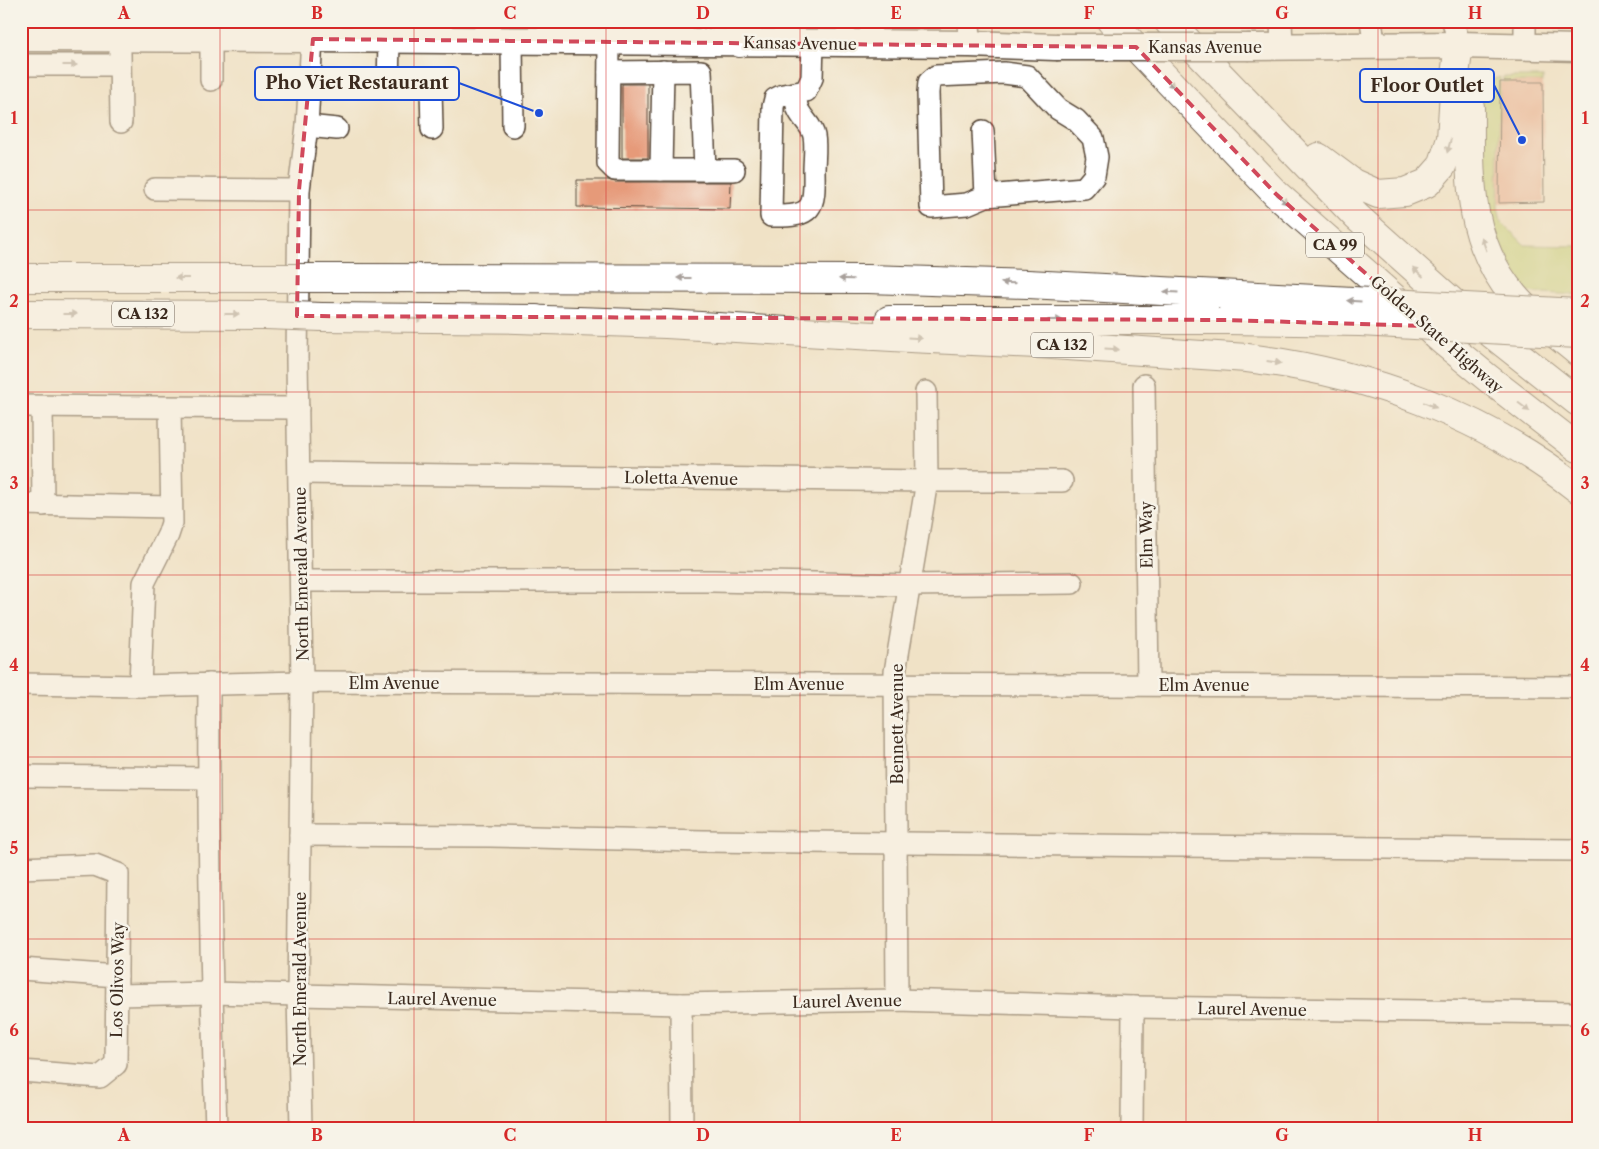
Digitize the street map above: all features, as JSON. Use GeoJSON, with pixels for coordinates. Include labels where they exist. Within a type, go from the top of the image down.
{"type":"FeatureCollection","features":[{"type":"Feature","properties":{"kind":"highway","name":"Golden State Highway"},"geometry":{"type":"LineString","coordinates":[[1111,21],[1276,194],[1488,380],[1578,448]]}},
{"type":"Feature","properties":{"kind":"highway","name":"CA 99"},"geometry":{"type":"LineString","coordinates":[[1168,21],[1357,217],[1459,308],[1578,402]]}},
{"type":"Feature","properties":{"kind":"highway"},"geometry":{"type":"LineString","coordinates":[[1207,63],[1332,169],[1362,189],[1378,194],[1405,192],[1426,183],[1434,176],[1446,158],[1453,130],[1456,33]]}},
{"type":"Feature","properties":{"kind":"highway"},"geometry":{"type":"LineString","coordinates":[[1456,33],[1470,75],[1470,183],[1476,218],[1485,248],[1495,268],[1515,297],[1532,314],[1578,352]]}},
{"type":"Feature","properties":{"kind":"highway","name":"CA 132"},"geometry":{"type":"LineString","coordinates":[[21,278],[868,279],[1037,284],[1223,307],[1578,313]]}},
{"type":"Feature","properties":{"kind":"highway"},"geometry":{"type":"LineString","coordinates":[[517,319],[1223,307],[1360,322],[1578,334]]}},
{"type":"Feature","properties":{"kind":"highway","name":"CA 132"},"geometry":{"type":"LineString","coordinates":[[21,314],[265,315],[517,319],[666,324],[1037,344],[1246,358],[1314,368],[1361,380],[1422,401],[1481,428],[1578,489]]}},
{"type":"Feature","properties":{"kind":"main road","name":"Kansas Avenue"},"geometry":{"type":"LineString","coordinates":[[21,38],[118,32],[217,33],[313,30],[389,40],[512,41],[599,31],[646,32],[740,28],[813,43],[871,33],[970,33],[1000,45],[1056,47],[1375,47],[1456,33],[1525,34],[1578,48]]}},
{"type":"Feature","properties":{"kind":"street"},"geometry":{"type":"LineString","coordinates":[[1281,21],[1282,47]]}},
{"type":"Feature","properties":{"kind":"street"},"geometry":{"type":"LineString","coordinates":[[1371,21],[1375,47]]}},
{"type":"Feature","properties":{"kind":"street","name":"North Emerald Avenue"},"geometry":{"type":"LineString","coordinates":[[301,1128],[298,995],[302,682],[298,408],[298,190],[307,126],[313,30]]}},
{"type":"Feature","properties":{"kind":"street"},"geometry":{"type":"LineString","coordinates":[[599,31],[609,72],[608,163],[615,170],[734,170]]}},
{"type":"Feature","properties":{"kind":"street"},"geometry":{"type":"LineString","coordinates":[[118,32],[120,122]]}},
{"type":"Feature","properties":{"kind":"street"},"geometry":{"type":"LineString","coordinates":[[212,80],[217,33]]}},
{"type":"Feature","properties":{"kind":"street"},"geometry":{"type":"LineString","coordinates":[[388,88],[389,40]]}},
{"type":"Feature","properties":{"kind":"street"},"geometry":{"type":"LineString","coordinates":[[512,41],[513,126]]}},
{"type":"Feature","properties":{"kind":"street"},"geometry":{"type":"LineString","coordinates":[[795,94],[798,110],[814,135],[815,190],[813,204],[808,209],[792,216],[771,216],[773,107],[775,100],[783,95],[806,91],[812,78],[813,43]]}},
{"type":"Feature","properties":{"kind":"street"},"geometry":{"type":"LineString","coordinates":[[1000,45],[1001,73]]}},
{"type":"Feature","properties":{"kind":"street"},"geometry":{"type":"LineString","coordinates":[[21,65],[120,65]]}},
{"type":"Feature","properties":{"kind":"street"},"geometry":{"type":"LineString","coordinates":[[662,170],[663,71]]}},
{"type":"Feature","properties":{"kind":"street"},"geometry":{"type":"LineString","coordinates":[[609,72],[701,71],[705,170]]}},
{"type":"Feature","properties":{"kind":"street"},"geometry":{"type":"LineString","coordinates":[[1001,73],[1027,76],[1058,108],[1076,120],[1093,138],[1097,156],[1094,176],[1084,188],[986,196],[967,204],[931,207],[929,82],[936,76],[1001,73]]}},
{"type":"Feature","properties":{"kind":"street"},"geometry":{"type":"LineString","coordinates":[[431,88],[432,129]]}},
{"type":"Feature","properties":{"kind":"street"},"geometry":{"type":"LineString","coordinates":[[307,126],[337,129]]}},
{"type":"Feature","properties":{"kind":"street"},"geometry":{"type":"LineString","coordinates":[[983,131],[986,196]]}},
{"type":"Feature","properties":{"kind":"street"},"geometry":{"type":"LineString","coordinates":[[155,189],[298,190]]}},
{"type":"Feature","properties":{"kind":"street","name":"Elm Way"},"geometry":{"type":"LineString","coordinates":[[1144,385],[1148,684]]}},
{"type":"Feature","properties":{"kind":"street","name":"Bennett Avenue"},"geometry":{"type":"LineString","coordinates":[[897,1000],[897,659],[926,481],[926,392]]}},
{"type":"Feature","properties":{"kind":"street"},"geometry":{"type":"LineString","coordinates":[[21,406],[298,408]]}},
{"type":"Feature","properties":{"kind":"street"},"geometry":{"type":"LineString","coordinates":[[42,407],[43,505]]}},
{"type":"Feature","properties":{"kind":"street"},"geometry":{"type":"LineString","coordinates":[[140,686],[143,590],[172,523],[170,408]]}},
{"type":"Feature","properties":{"kind":"street","name":"Loletta Avenue"},"geometry":{"type":"LineString","coordinates":[[300,473],[1062,481]]}},
{"type":"Feature","properties":{"kind":"street"},"geometry":{"type":"LineString","coordinates":[[21,504],[171,507]]}},
{"type":"Feature","properties":{"kind":"street"},"geometry":{"type":"LineString","coordinates":[[301,581],[713,581],[910,585],[1072,583]]}},
{"type":"Feature","properties":{"kind":"street","name":"Elm Avenue"},"geometry":{"type":"LineString","coordinates":[[21,684],[140,686],[302,682],[1578,687]]}},
{"type":"Feature","properties":{"kind":"street"},"geometry":{"type":"LineString","coordinates":[[209,684],[208,778],[216,1128]]}},
{"type":"Feature","properties":{"kind":"street"},"geometry":{"type":"LineString","coordinates":[[21,776],[208,778]]}},
{"type":"Feature","properties":{"kind":"street"},"geometry":{"type":"LineString","coordinates":[[300,835],[1578,850]]}},
{"type":"Feature","properties":{"kind":"street","name":"Los Olivos Way"},"geometry":{"type":"LineString","coordinates":[[21,868],[94,865],[118,874],[116,1064],[100,1077],[21,1072]]}},
{"type":"Feature","properties":{"kind":"street","name":"Laurel Avenue"},"geometry":{"type":"LineString","coordinates":[[21,969],[117,986],[212,993],[681,1004],[897,1000],[1133,1007],[1578,1013]]}},
{"type":"Feature","properties":{"kind":"street"},"geometry":{"type":"LineString","coordinates":[[681,1004],[682,1128]]}},
{"type":"Feature","properties":{"kind":"street"},"geometry":{"type":"LineString","coordinates":[[1132,1128],[1133,1007]]}},
{"type":"Feature","properties":{"kind":"highlighted area"},"geometry":{"type":"Polygon","coordinates":[[[313,39],[1136,47],[1276,194],[1425,326],[1227,320],[297,316],[299,190],[313,39]]]}},
{"type":"Feature","properties":{"kind":"green space"},"geometry":{"type":"Polygon","coordinates":[[[1500,77],[1498,207],[1501,222],[1525,245],[1578,246],[1578,295],[1524,292],[1496,243],[1484,199],[1481,88],[1488,89],[1494,79],[1500,77]]]}},
{"type":"Feature","properties":{"kind":"green space"},"geometry":{"type":"Polygon","coordinates":[[[1503,77],[1543,77],[1543,82],[1503,82],[1503,77]]]}},
{"type":"Feature","properties":{"kind":"building"},"geometry":{"type":"Polygon","coordinates":[[[1500,82],[1543,82],[1544,202],[1499,203],[1500,82]]]}},
{"type":"Feature","properties":{"kind":"building"},"geometry":{"type":"Polygon","coordinates":[[[622,84],[648,84],[648,158],[622,158],[622,84]]]}},
{"type":"Feature","properties":{"kind":"building"},"geometry":{"type":"Polygon","coordinates":[[[577,180],[608,180],[615,182],[731,182],[730,209],[577,207],[577,180]]]}},
{"type":"Feature","properties":{"kind":"place","name":"Pho Viet Restaurant"},"geometry":{"type":"Point","coordinates":[539,113]}},
{"type":"Feature","properties":{"kind":"place","name":"Floor Outlet"},"geometry":{"type":"Point","coordinates":[1522,140]}}]}
